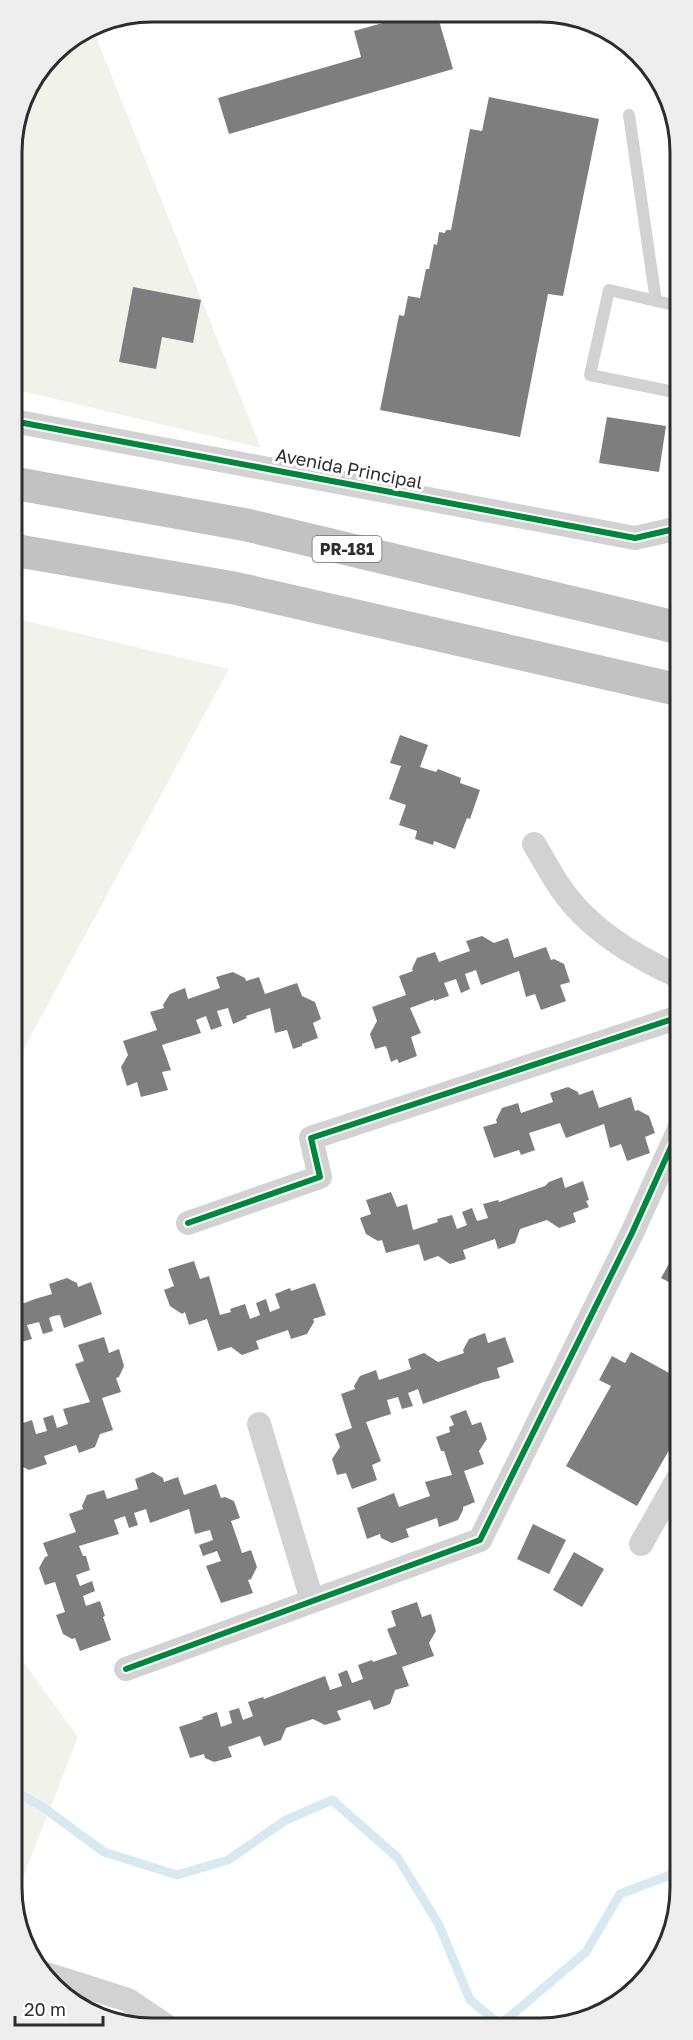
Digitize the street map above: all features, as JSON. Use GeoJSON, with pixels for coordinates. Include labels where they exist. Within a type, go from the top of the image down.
{"type":"FeatureCollection","features":[{"type":"Feature","properties":{"kind":"highway","name":"PR-181"},"geometry":{"type":"LineString","coordinates":[[23,485],[247,525],[670,626]]}},
{"type":"Feature","properties":{"kind":"highway"},"geometry":{"type":"LineString","coordinates":[[23,552],[234,588],[670,688]]}},
{"type":"Feature","properties":{"kind":"street","name":"Avenida Principal"},"geometry":{"type":"LineString","coordinates":[[23,423],[635,538],[670,530]]}},
{"type":"Feature","properties":{"kind":"street"},"geometry":{"type":"LineString","coordinates":[[534,844],[560,888],[590,922],[641,959],[670,973]]}},
{"type":"Feature","properties":{"kind":"street"},"geometry":{"type":"LineString","coordinates":[[188,1223],[320,1178],[311,1138],[670,1020]]}},
{"type":"Feature","properties":{"kind":"street"},"geometry":{"type":"LineString","coordinates":[[126,1669],[480,1540],[632,1233],[670,1149]]}},
{"type":"Feature","properties":{"kind":"street"},"geometry":{"type":"LineString","coordinates":[[259,1424],[312,1600]]}},
{"type":"Feature","properties":{"kind":"street"},"geometry":{"type":"LineString","coordinates":[[641,1544],[670,1493]]}},
{"type":"Feature","properties":{"kind":"street"},"geometry":{"type":"LineString","coordinates":[[58,1978],[128,2000],[155,2018]]}},
{"type":"Feature","properties":{"kind":"lane"},"geometry":{"type":"LineString","coordinates":[[629,116],[656,301]]}},
{"type":"Feature","properties":{"kind":"lane"},"geometry":{"type":"LineString","coordinates":[[670,304],[609,290],[590,375],[670,391]]}},
{"type":"Feature","properties":{"kind":"shaded area"},"geometry":{"type":"Polygon","coordinates":[[[96,36],[261,448],[23,391],[23,144],[25,127],[32,103],[44,80],[60,60],[80,44],[96,36]]]}},
{"type":"Feature","properties":{"kind":"shaded area"},"geometry":{"type":"Polygon","coordinates":[[[23,620],[229,669],[22,1051],[23,620]]]}},
{"type":"Feature","properties":{"kind":"shaded area"},"geometry":{"type":"Polygon","coordinates":[[[22,1660],[78,1737],[22,1880],[22,1660]]]}},
{"type":"Feature","properties":{"kind":"building"},"geometry":{"type":"Polygon","coordinates":[[[386,22],[439,22],[453,69],[229,134],[218,98],[361,57],[354,31],[386,22]]]}},
{"type":"Feature","properties":{"kind":"building"},"geometry":{"type":"Polygon","coordinates":[[[489,97],[599,119],[563,296],[548,294],[520,437],[380,410],[399,315],[404,316],[408,296],[420,298],[426,269],[429,269],[439,232],[445,233],[446,230],[451,230],[470,129],[482,131],[489,97]]]}},
{"type":"Feature","properties":{"kind":"building"},"geometry":{"type":"Polygon","coordinates":[[[133,287],[201,300],[193,343],[162,337],[156,369],[119,362],[133,287]]]}},
{"type":"Feature","properties":{"kind":"building"},"geometry":{"type":"Polygon","coordinates":[[[607,417],[666,426],[659,472],[599,463],[607,417]]]}},
{"type":"Feature","properties":{"kind":"building"},"geometry":{"type":"Polygon","coordinates":[[[400,735],[428,745],[420,767],[436,772],[438,769],[461,778],[460,783],[480,790],[470,819],[467,818],[455,849],[434,841],[433,845],[415,839],[417,831],[399,825],[406,805],[389,799],[401,766],[390,763],[400,735]]]}},
{"type":"Feature","properties":{"kind":"building"},"geometry":{"type":"Polygon","coordinates":[[[482,936],[494,943],[508,938],[514,958],[546,947],[551,960],[554,959],[564,964],[570,982],[560,985],[566,1001],[541,1010],[535,994],[526,997],[519,971],[481,985],[476,970],[465,974],[470,989],[461,993],[456,979],[444,983],[449,996],[410,1008],[421,1033],[411,1037],[417,1056],[399,1063],[397,1059],[391,1062],[386,1046],[375,1049],[370,1034],[377,1021],[372,1007],[406,995],[399,976],[413,971],[417,958],[435,952],[439,962],[470,951],[466,941],[482,936]]]}},
{"type":"Feature","properties":{"kind":"building"},"geometry":{"type":"Polygon","coordinates":[[[233,972],[245,978],[246,981],[259,977],[265,994],[297,983],[302,996],[315,1002],[321,1019],[313,1023],[318,1038],[293,1049],[287,1030],[275,1033],[270,1008],[246,1016],[247,1018],[233,1024],[228,1008],[217,1011],[222,1026],[211,1030],[206,1016],[196,1020],[201,1033],[162,1045],[171,1070],[162,1072],[168,1090],[141,1097],[137,1082],[127,1086],[121,1067],[128,1055],[123,1041],[157,1030],[150,1012],[164,1008],[163,1005],[170,994],[185,988],[188,999],[220,988],[216,977],[233,972]]]}},
{"type":"Feature","properties":{"kind":"building"},"geometry":{"type":"Polygon","coordinates":[[[568,1087],[578,1092],[579,1095],[593,1090],[599,1108],[631,1097],[635,1111],[638,1110],[649,1116],[655,1133],[645,1137],[650,1153],[627,1161],[621,1144],[610,1148],[604,1124],[566,1138],[560,1123],[529,1133],[535,1150],[521,1155],[519,1150],[494,1158],[483,1127],[497,1123],[496,1120],[502,1108],[518,1103],[521,1113],[553,1102],[550,1093],[568,1087]]]}},
{"type":"Feature","properties":{"kind":"building"},"geometry":{"type":"Polygon","coordinates":[[[562,1177],[565,1188],[583,1181],[589,1200],[586,1201],[589,1207],[573,1213],[576,1222],[559,1228],[547,1220],[520,1229],[515,1243],[498,1249],[495,1239],[463,1250],[466,1259],[450,1264],[438,1256],[424,1261],[419,1244],[386,1253],[382,1240],[378,1241],[366,1234],[360,1218],[371,1214],[366,1200],[391,1192],[397,1207],[407,1204],[413,1230],[452,1215],[457,1229],[467,1225],[462,1212],[472,1208],[477,1221],[488,1218],[483,1204],[498,1200],[499,1202],[545,1186],[562,1177]]]}},
{"type":"Feature","properties":{"kind":"building"},"geometry":{"type":"Polygon","coordinates":[[[194,1261],[200,1279],[209,1276],[220,1315],[245,1304],[250,1319],[260,1315],[256,1303],[266,1299],[270,1312],[280,1308],[275,1294],[290,1288],[291,1291],[315,1283],[326,1315],[313,1319],[314,1322],[307,1334],[291,1339],[288,1330],[256,1341],[259,1349],[242,1355],[231,1347],[218,1351],[207,1319],[189,1325],[185,1312],[182,1314],[170,1306],[164,1290],[174,1286],[168,1269],[194,1261]]]}},
{"type":"Feature","properties":{"kind":"building"},"geometry":{"type":"Polygon","coordinates":[[[670,1262],[670,1283],[661,1278],[670,1262]]]}},
{"type":"Feature","properties":{"kind":"building"},"geometry":{"type":"Polygon","coordinates":[[[67,1278],[77,1283],[78,1287],[91,1282],[102,1314],[64,1328],[60,1315],[53,1316],[49,1318],[53,1331],[43,1334],[39,1322],[27,1325],[32,1339],[22,1342],[22,1304],[52,1294],[49,1284],[67,1278]]]}},
{"type":"Feature","properties":{"kind":"building"},"geometry":{"type":"Polygon","coordinates":[[[485,1333],[488,1343],[505,1337],[514,1362],[497,1368],[500,1378],[423,1404],[418,1389],[408,1393],[413,1406],[402,1409],[398,1397],[387,1400],[391,1414],[366,1422],[381,1461],[372,1465],[377,1480],[352,1489],[346,1473],[337,1475],[332,1459],[340,1447],[335,1434],[352,1428],[341,1394],[355,1389],[354,1386],[360,1376],[376,1370],[379,1380],[411,1369],[408,1359],[424,1353],[438,1362],[464,1353],[463,1350],[469,1339],[485,1333]]]}},
{"type":"Feature","properties":{"kind":"building"},"geometry":{"type":"Polygon","coordinates":[[[104,1337],[109,1353],[119,1349],[124,1366],[119,1377],[116,1378],[121,1392],[102,1398],[113,1430],[100,1434],[95,1447],[79,1453],[76,1445],[44,1456],[47,1464],[29,1470],[22,1467],[22,1423],[32,1420],[36,1434],[47,1431],[43,1418],[53,1415],[57,1428],[68,1424],[63,1409],[90,1402],[75,1364],[84,1361],[78,1345],[104,1337]]]}},
{"type":"Feature","properties":{"kind":"building"},"geometry":{"type":"Polygon","coordinates":[[[631,1352],[670,1373],[670,1448],[637,1506],[566,1466],[611,1386],[599,1380],[612,1356],[625,1363],[631,1352]]]}},
{"type":"Feature","properties":{"kind":"building"},"geometry":{"type":"Polygon","coordinates":[[[466,1410],[472,1425],[481,1422],[487,1439],[479,1451],[484,1464],[464,1471],[475,1502],[463,1507],[458,1520],[439,1527],[437,1518],[406,1529],[409,1537],[392,1543],[381,1538],[380,1534],[367,1539],[357,1508],[394,1493],[399,1507],[430,1496],[425,1482],[452,1475],[444,1451],[441,1451],[436,1437],[450,1432],[449,1427],[454,1425],[450,1416],[466,1410]]]}},
{"type":"Feature","properties":{"kind":"building"},"geometry":{"type":"Polygon","coordinates":[[[153,1472],[163,1478],[164,1482],[178,1477],[184,1495],[216,1484],[221,1498],[225,1497],[234,1501],[240,1518],[231,1521],[242,1553],[251,1550],[257,1567],[251,1579],[248,1580],[253,1593],[221,1603],[206,1566],[221,1561],[217,1551],[203,1556],[199,1545],[213,1540],[210,1530],[195,1534],[189,1509],[150,1523],[146,1509],[134,1513],[138,1525],[129,1528],[125,1516],[114,1520],[119,1534],[79,1546],[83,1556],[86,1556],[90,1570],[76,1575],[80,1586],[92,1581],[95,1591],[83,1596],[86,1606],[100,1601],[111,1640],[80,1651],[75,1638],[72,1639],[63,1634],[56,1615],[65,1612],[55,1582],[45,1585],[39,1568],[48,1556],[43,1543],[76,1532],[69,1514],[83,1509],[87,1495],[104,1490],[107,1499],[138,1489],[135,1479],[153,1472]]]}},
{"type":"Feature","properties":{"kind":"building"},"geometry":{"type":"Polygon","coordinates":[[[533,1524],[566,1540],[549,1574],[517,1559],[533,1524]]]}},
{"type":"Feature","properties":{"kind":"building"},"geometry":{"type":"Polygon","coordinates":[[[574,1552],[604,1569],[582,1607],[553,1590],[574,1552]]]}},
{"type":"Feature","properties":{"kind":"building"},"geometry":{"type":"Polygon","coordinates":[[[417,1602],[422,1617],[431,1614],[436,1631],[429,1643],[434,1656],[402,1667],[409,1686],[395,1690],[390,1704],[374,1710],[370,1700],[337,1711],[341,1720],[325,1725],[313,1719],[286,1728],[281,1740],[264,1746],[260,1736],[228,1747],[232,1757],[214,1762],[205,1758],[204,1754],[190,1758],[179,1727],[217,1712],[221,1727],[232,1723],[229,1711],[239,1708],[243,1720],[253,1716],[248,1702],[263,1697],[264,1699],[325,1676],[330,1690],[342,1686],[338,1674],[347,1670],[352,1683],[363,1679],[358,1665],[397,1654],[387,1629],[396,1626],[391,1611],[417,1602]]]}},
{"type":"Feature","properties":{"kind":"waterway"},"geometry":{"type":"LineString","coordinates":[[22,1795],[44,1808],[104,1852],[177,1875],[228,1860],[286,1820],[332,1800],[398,1858],[439,1925],[470,2000],[492,2018]]}},
{"type":"Feature","properties":{"kind":"waterway"},"geometry":{"type":"LineString","coordinates":[[508,2018],[586,1952],[620,1894],[670,1875]]}},
{"type":"Feature","properties":{"kind":"cycle path"},"geometry":{"type":"LineString","coordinates":[[23,423],[635,538],[670,530]]}},
{"type":"Feature","properties":{"kind":"cycle path"},"geometry":{"type":"LineString","coordinates":[[188,1223],[320,1177],[311,1138],[670,1020]]}},
{"type":"Feature","properties":{"kind":"cycle path"},"geometry":{"type":"LineString","coordinates":[[126,1669],[480,1540],[632,1233],[670,1149]]}}]}
